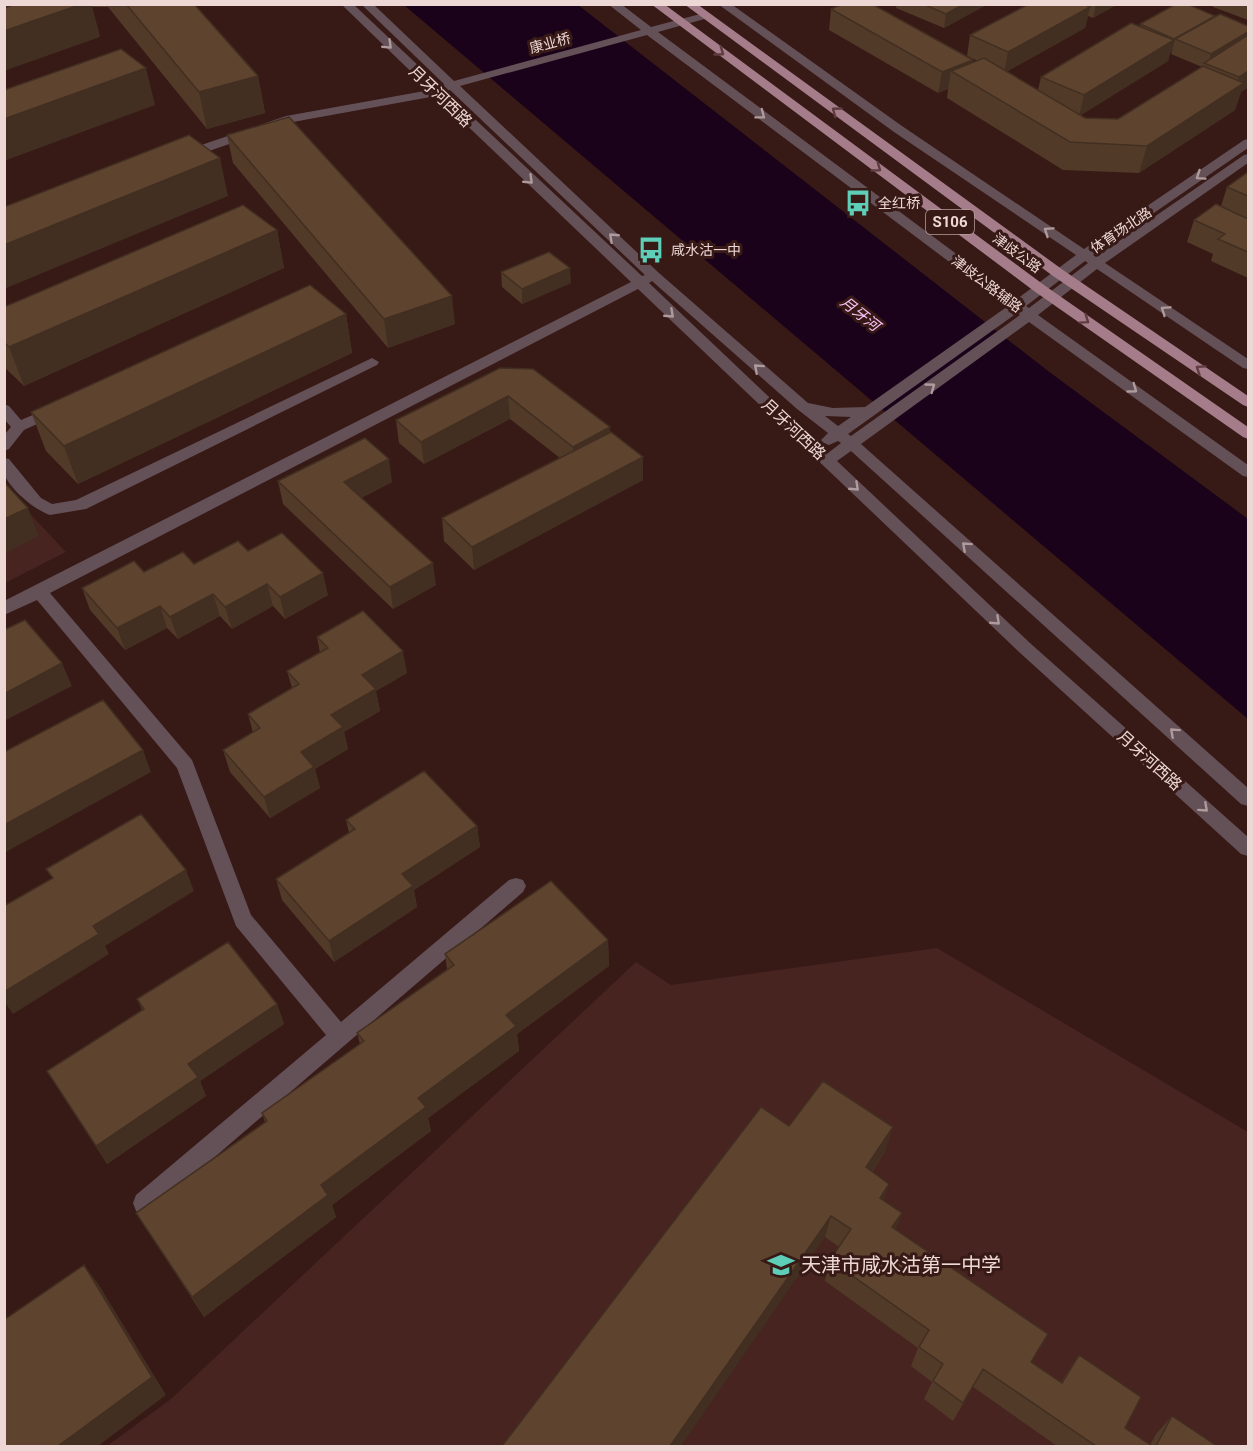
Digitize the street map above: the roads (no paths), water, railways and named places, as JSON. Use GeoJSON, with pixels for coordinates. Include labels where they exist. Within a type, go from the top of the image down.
{"type":"FeatureCollection","features":[{"type":"Feature","properties":{"kind":"main road","name":"津歧公路"},"geometry":{"type":"LineString","coordinates":[[656,4],[1039,288],[1248,434]]}},
{"type":"Feature","properties":{"kind":"main road","name":"津歧公路"},"geometry":{"type":"LineString","coordinates":[[689,4],[1059,273],[1248,402]]}},
{"type":"Feature","properties":{"kind":"street","name":"月牙河西路"},"geometry":{"type":"LineString","coordinates":[[346,4],[638,284],[1024,647],[1248,848]]}},
{"type":"Feature","properties":{"kind":"street","name":"月牙河西路"},"geometry":{"type":"LineString","coordinates":[[366,4],[654,276],[802,406],[852,444],[1248,799]]}},
{"type":"Feature","properties":{"kind":"street","name":"津歧公路辅路"},"geometry":{"type":"LineString","coordinates":[[613,4],[1023,311],[1248,472]]}},
{"type":"Feature","properties":{"kind":"street"},"geometry":{"type":"LineString","coordinates":[[723,4],[898,129],[1248,365]]}},
{"type":"Feature","properties":{"kind":"street","name":"康业桥"},"geometry":{"type":"LineString","coordinates":[[173,158],[290,119],[455,89],[709,19]]}},
{"type":"Feature","properties":{"kind":"street","name":"体育场北路"},"geometry":{"type":"LineString","coordinates":[[1023,311],[1039,288],[1059,273],[1248,143]]}},
{"type":"Feature","properties":{"kind":"street","name":"体育场北路"},"geometry":{"type":"LineString","coordinates":[[878,416],[1023,311],[1052,297],[1096,263],[1248,158]]}},
{"type":"Feature","properties":{"kind":"street"},"geometry":{"type":"LineString","coordinates":[[4,609],[654,276]]}},
{"type":"Feature","properties":{"kind":"street"},"geometry":{"type":"LineString","coordinates":[[4,464],[35,502],[50,510],[80,505],[372,362]]}},
{"type":"Feature","properties":{"kind":"street"},"geometry":{"type":"LineString","coordinates":[[4,446],[20,427],[73,403]]}},
{"type":"Feature","properties":{"kind":"street"},"geometry":{"type":"LineString","coordinates":[[802,406],[833,413],[878,416]]}},
{"type":"Feature","properties":{"kind":"street"},"geometry":{"type":"LineString","coordinates":[[4,409],[20,427]]}},
{"type":"Feature","properties":{"kind":"street"},"geometry":{"type":"LineString","coordinates":[[814,448],[878,416]]}},
{"type":"Feature","properties":{"kind":"street"},"geometry":{"type":"LineString","coordinates":[[827,461],[852,444],[878,416]]}},
{"type":"Feature","properties":{"kind":"street"},"geometry":{"type":"LineString","coordinates":[[782,418],[808,430],[838,434]]}},
{"type":"Feature","properties":{"kind":"street"},"geometry":{"type":"LineString","coordinates":[[38,590],[185,765],[243,920],[340,1036]]}},
{"type":"Feature","properties":{"kind":"street"},"geometry":{"type":"LineString","coordinates":[[144,1203],[516,886]]}},
{"type":"Feature","properties":{"kind":"water","name":"月牙河"},"geometry":{"type":"Polygon","coordinates":[[[404,5],[578,5],[1048,371],[1248,519],[1248,719],[404,5]]]}},
{"type":"Feature","properties":{"kind":"place","name":"全红桥"},"geometry":{"type":"Point","coordinates":[858,203]}},
{"type":"Feature","properties":{"kind":"place","name":"咸水沽一中"},"geometry":{"type":"Point","coordinates":[651,250]}},
{"type":"Feature","properties":{"kind":"place","name":"天津市咸水沽第一中学"},"geometry":{"type":"Point","coordinates":[781,1265]}}]}
